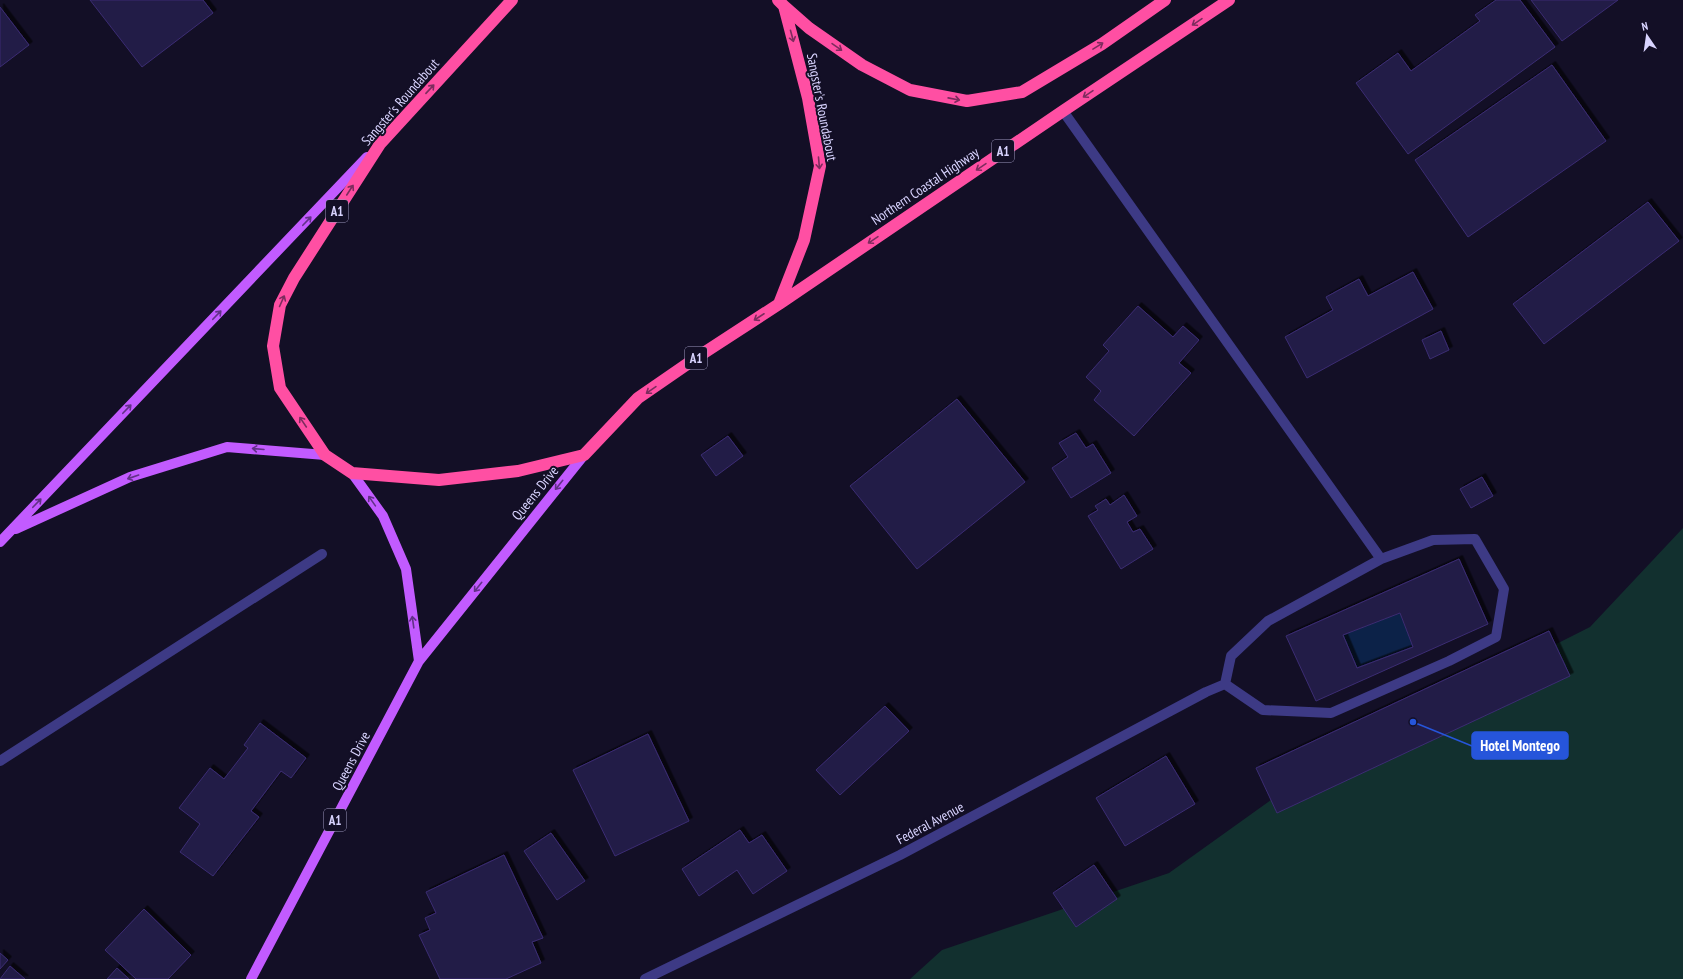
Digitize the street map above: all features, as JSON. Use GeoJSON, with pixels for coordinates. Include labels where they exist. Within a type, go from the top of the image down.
{"type":"FeatureCollection","features":[{"type":"Feature","properties":{"kind":"highway","name":"Sangster's Roundabout"},"geometry":{"type":"LineString","coordinates":[[512,0],[380,144],[294,278],[280,305],[273,346],[280,388],[324,455],[352,473],[439,480],[518,471],[584,455]]}},
{"type":"Feature","properties":{"kind":"highway"},"geometry":{"type":"LineString","coordinates":[[781,3],[809,28],[862,65],[910,90],[967,101],[1022,92],[1102,44],[1165,0]]}},
{"type":"Feature","properties":{"kind":"highway","name":"Northern Coastal Highway"},"geometry":{"type":"LineString","coordinates":[[779,304],[1062,111],[1229,0]]}},
{"type":"Feature","properties":{"kind":"highway","name":"Sangster's Roundabout"},"geometry":{"type":"LineString","coordinates":[[779,304],[804,240],[820,166],[808,98],[781,3]]}},
{"type":"Feature","properties":{"kind":"highway","name":"A1"},"geometry":{"type":"LineString","coordinates":[[584,455],[638,398],[779,304]]}},
{"type":"Feature","properties":{"kind":"main road"},"geometry":{"type":"LineString","coordinates":[[0,542],[380,144]]}},
{"type":"Feature","properties":{"kind":"main road"},"geometry":{"type":"LineString","coordinates":[[10,531],[130,477],[227,447],[324,455]]}},
{"type":"Feature","properties":{"kind":"main road","name":"Queens Drive"},"geometry":{"type":"LineString","coordinates":[[251,979],[419,661],[584,455]]}},
{"type":"Feature","properties":{"kind":"main road","name":"A1"},"geometry":{"type":"LineString","coordinates":[[352,473],[383,516],[406,569],[419,661]]}},
{"type":"Feature","properties":{"kind":"street"},"geometry":{"type":"LineString","coordinates":[[1062,111],[1381,559]]}},
{"type":"Feature","properties":{"kind":"street"},"geometry":{"type":"LineString","coordinates":[[1475,539],[1504,589],[1496,637],[1449,661],[1331,713],[1263,710],[1225,684],[1231,656],[1268,621],[1381,559],[1433,540],[1475,539]]}},
{"type":"Feature","properties":{"kind":"street"},"geometry":{"type":"LineString","coordinates":[[0,761],[322,554]]}},
{"type":"Feature","properties":{"kind":"street","name":"Federal Avenue"},"geometry":{"type":"LineString","coordinates":[[645,979],[900,855],[1206,692],[1225,684]]}},
{"type":"Feature","properties":{"kind":"green space"},"geometry":{"type":"Polygon","coordinates":[[[1683,528],[1683,979],[910,979],[942,950],[1169,873],[1331,757],[1590,627],[1683,528]]]}},
{"type":"Feature","properties":{"kind":"water"},"geometry":{"type":"Polygon","coordinates":[[[1400,613],[1413,647],[1357,668],[1343,635],[1400,613]]]}},
{"type":"Feature","properties":{"kind":"building"},"geometry":{"type":"Polygon","coordinates":[[[90,0],[203,0],[213,13],[142,67],[90,0]]]}},
{"type":"Feature","properties":{"kind":"building"},"geometry":{"type":"Polygon","coordinates":[[[1496,0],[1520,0],[1555,47],[1408,154],[1356,83],[1398,53],[1411,71],[1480,21],[1475,15],[1496,0]]]}},
{"type":"Feature","properties":{"kind":"building"},"geometry":{"type":"Polygon","coordinates":[[[1531,0],[1618,0],[1562,41],[1531,0]]]}},
{"type":"Feature","properties":{"kind":"building"},"geometry":{"type":"Polygon","coordinates":[[[0,7],[29,45],[0,67],[0,7]]]}},
{"type":"Feature","properties":{"kind":"building"},"geometry":{"type":"Polygon","coordinates":[[[1552,65],[1606,141],[1468,237],[1415,160],[1552,65]]]}},
{"type":"Feature","properties":{"kind":"building"},"geometry":{"type":"Polygon","coordinates":[[[1648,202],[1679,241],[1544,344],[1513,304],[1648,202]]]}},
{"type":"Feature","properties":{"kind":"building"},"geometry":{"type":"Polygon","coordinates":[[[1413,272],[1433,309],[1307,378],[1285,337],[1333,310],[1326,297],[1359,279],[1368,296],[1413,272]]]}},
{"type":"Feature","properties":{"kind":"building"},"geometry":{"type":"Polygon","coordinates":[[[1138,306],[1173,337],[1183,326],[1199,340],[1179,363],[1191,373],[1134,436],[1094,400],[1101,391],[1086,377],[1109,351],[1103,345],[1138,306]]]}},
{"type":"Feature","properties":{"kind":"building"},"geometry":{"type":"Polygon","coordinates":[[[1441,331],[1449,350],[1430,359],[1422,340],[1441,331]]]}},
{"type":"Feature","properties":{"kind":"building"},"geometry":{"type":"Polygon","coordinates":[[[957,399],[1025,482],[917,569],[850,486],[957,399]]]}},
{"type":"Feature","properties":{"kind":"building"},"geometry":{"type":"Polygon","coordinates":[[[1076,433],[1086,448],[1093,444],[1111,473],[1071,498],[1052,468],[1068,457],[1059,443],[1076,433]]]}},
{"type":"Feature","properties":{"kind":"building"},"geometry":{"type":"Polygon","coordinates":[[[728,436],[743,456],[716,476],[701,455],[728,436]]]}},
{"type":"Feature","properties":{"kind":"building"},"geometry":{"type":"Polygon","coordinates":[[[1482,477],[1493,496],[1471,508],[1460,489],[1482,477]]]}},
{"type":"Feature","properties":{"kind":"building"},"geometry":{"type":"Polygon","coordinates":[[[1124,495],[1137,516],[1127,522],[1133,532],[1140,529],[1153,549],[1121,569],[1088,516],[1098,510],[1095,506],[1106,499],[1110,505],[1124,495]]]}},
{"type":"Feature","properties":{"kind":"building"},"geometry":{"type":"Polygon","coordinates":[[[1459,559],[1488,624],[1316,701],[1286,636],[1459,559]],[[1400,613],[1343,635],[1357,668],[1413,647],[1400,613]]]}},
{"type":"Feature","properties":{"kind":"building"},"geometry":{"type":"Polygon","coordinates":[[[1549,631],[1570,676],[1277,813],[1256,768],[1549,631]]]}},
{"type":"Feature","properties":{"kind":"building"},"geometry":{"type":"Polygon","coordinates":[[[885,706],[909,731],[840,795],[816,770],[885,706]]]}},
{"type":"Feature","properties":{"kind":"building"},"geometry":{"type":"Polygon","coordinates":[[[260,723],[306,758],[291,778],[281,771],[251,811],[259,817],[213,876],[180,852],[200,824],[179,808],[210,768],[224,779],[248,748],[244,745],[260,723]]]}},
{"type":"Feature","properties":{"kind":"building"},"geometry":{"type":"Polygon","coordinates":[[[648,734],[689,821],[615,856],[573,770],[648,734]]]}},
{"type":"Feature","properties":{"kind":"building"},"geometry":{"type":"Polygon","coordinates":[[[1166,756],[1195,804],[1125,846],[1096,798],[1166,756]]]}},
{"type":"Feature","properties":{"kind":"building"},"geometry":{"type":"Polygon","coordinates":[[[740,830],[749,843],[762,835],[787,871],[753,894],[737,870],[699,896],[682,869],[740,830]]]}},
{"type":"Feature","properties":{"kind":"building"},"geometry":{"type":"Polygon","coordinates":[[[551,833],[585,881],[557,900],[524,851],[551,833]]]}},
{"type":"Feature","properties":{"kind":"building"},"geometry":{"type":"Polygon","coordinates":[[[504,855],[543,938],[532,942],[541,963],[506,979],[440,979],[419,935],[430,930],[425,918],[436,913],[426,892],[504,855]]]}},
{"type":"Feature","properties":{"kind":"building"},"geometry":{"type":"Polygon","coordinates":[[[1094,865],[1117,899],[1076,927],[1053,893],[1094,865]]]}},
{"type":"Feature","properties":{"kind":"building"},"geometry":{"type":"Polygon","coordinates":[[[144,909],[191,955],[168,979],[136,979],[105,950],[144,909]]]}},
{"type":"Feature","properties":{"kind":"building"},"geometry":{"type":"Polygon","coordinates":[[[0,953],[8,960],[0,969],[0,953]]]}},
{"type":"Feature","properties":{"kind":"building"},"geometry":{"type":"Polygon","coordinates":[[[10,966],[25,979],[0,979],[10,966]]]}},
{"type":"Feature","properties":{"kind":"building"},"geometry":{"type":"Polygon","coordinates":[[[117,968],[129,979],[107,979],[117,968]]]}},
{"type":"Feature","properties":{"kind":"place","name":"Hotel Montego"},"geometry":{"type":"Point","coordinates":[1413,722]}}]}
